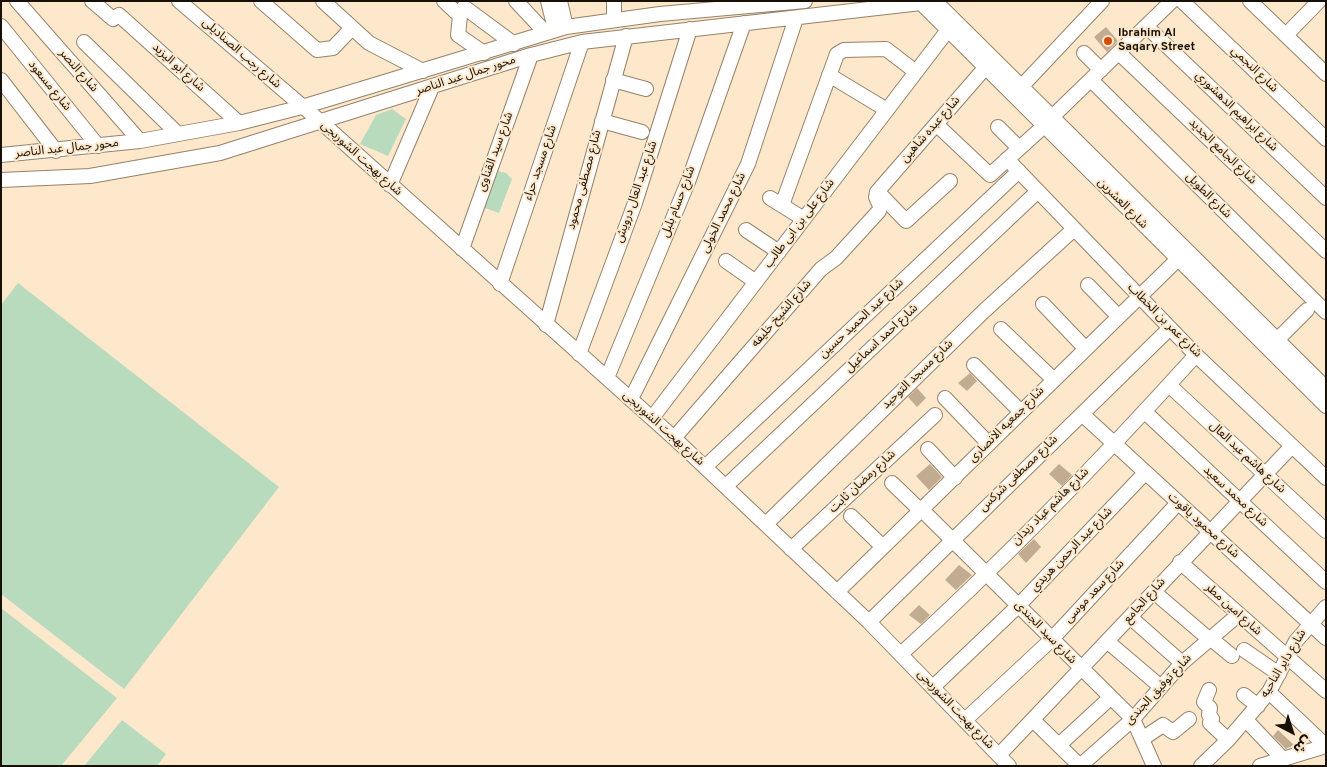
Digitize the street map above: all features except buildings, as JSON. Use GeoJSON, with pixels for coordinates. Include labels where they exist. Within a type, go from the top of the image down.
{"type":"FeatureCollection","features":[{"type":"Feature","properties":{"kind":"street","name":"شارع النصر"},"geometry":{"type":"LineString","coordinates":[[17,1],[140,141]]}},
{"type":"Feature","properties":{"kind":"street","name":"شارع أبو اليزيد"},"geometry":{"type":"LineString","coordinates":[[92,1],[113,19],[117,15],[239,123]]}},
{"type":"Feature","properties":{"kind":"street","name":"شارع رجب الصناديلى"},"geometry":{"type":"LineString","coordinates":[[180,1],[302,107]]}},
{"type":"Feature","properties":{"kind":"street"},"geometry":{"type":"LineString","coordinates":[[260,1],[317,50],[333,48],[351,29]]}},
{"type":"Feature","properties":{"kind":"street"},"geometry":{"type":"LineString","coordinates":[[323,1],[351,29],[379,50],[423,71]]}},
{"type":"Feature","properties":{"kind":"street"},"geometry":{"type":"LineString","coordinates":[[444,1],[460,16],[458,35],[484,52]]}},
{"type":"Feature","properties":{"kind":"street"},"geometry":{"type":"LineString","coordinates":[[516,1],[555,29]]}},
{"type":"Feature","properties":{"kind":"street"},"geometry":{"type":"LineString","coordinates":[[548,1],[555,29]]}},
{"type":"Feature","properties":{"kind":"street"},"geometry":{"type":"LineString","coordinates":[[555,29],[560,1]]}},
{"type":"Feature","properties":{"kind":"street"},"geometry":{"type":"LineString","coordinates":[[614,1],[614,20]]}},
{"type":"Feature","properties":{"kind":"street","name":"محور جمال عبد الناصر"},"geometry":{"type":"LineString","coordinates":[[3,152],[56,151],[140,141],[239,123],[302,107],[514,44],[555,29],[614,20],[659,8],[805,1]]}},
{"type":"Feature","properties":{"kind":"street","name":"محور جمال عبد الناصر"},"geometry":{"type":"LineString","coordinates":[[1,180],[90,176],[220,153],[531,55],[582,42],[936,1]]}},
{"type":"Feature","properties":{"kind":"street","name":"شارع العشرين"},"geometry":{"type":"LineString","coordinates":[[936,1],[1021,86],[1048,121],[1178,259],[1326,406]]}},
{"type":"Feature","properties":{"kind":"street"},"geometry":{"type":"LineString","coordinates":[[1021,86],[1102,1]]}},
{"type":"Feature","properties":{"kind":"street"},"geometry":{"type":"LineString","coordinates":[[936,124],[990,175],[1172,1]]}},
{"type":"Feature","properties":{"kind":"street","name":"شارع النجمي"},"geometry":{"type":"LineString","coordinates":[[1182,1],[1326,139]]}},
{"type":"Feature","properties":{"kind":"street"},"geometry":{"type":"LineString","coordinates":[[1250,1],[1325,71]]}},
{"type":"Feature","properties":{"kind":"street"},"geometry":{"type":"LineString","coordinates":[[1286,35],[1320,1]]}},
{"type":"Feature","properties":{"kind":"street","name":"شارع العشرين"},"geometry":{"type":"LineString","coordinates":[[920,2],[985,68],[1048,121],[1326,388]]}},
{"type":"Feature","properties":{"kind":"street"},"geometry":{"type":"LineString","coordinates":[[464,6],[514,44]]}},
{"type":"Feature","properties":{"kind":"street","name":"شارع محمد الخولى"},"geometry":{"type":"LineString","coordinates":[[631,400],[748,164],[796,18]]}},
{"type":"Feature","properties":{"kind":"street","name":"شارع حسام بلبل"},"geometry":{"type":"LineString","coordinates":[[607,378],[688,182],[744,23]]}},
{"type":"Feature","properties":{"kind":"street","name":"شارع مسعود"},"geometry":{"type":"LineString","coordinates":[[1,26],[98,146]]}},
{"type":"Feature","properties":{"kind":"street","name":"شارع ابراهيم الدهشوري"},"geometry":{"type":"LineString","coordinates":[[1146,26],[1326,198]]}},
{"type":"Feature","properties":{"kind":"street","name":"شارع عبد العال درويش"},"geometry":{"type":"LineString","coordinates":[[579,354],[635,203],[690,29]]}},
{"type":"Feature","properties":{"kind":"street","name":"شارع على بن ابى طالب"},"geometry":{"type":"LineString","coordinates":[[652,418],[948,30]]}},
{"type":"Feature","properties":{"kind":"street","name":"شارع مصطفى محمود"},"geometry":{"type":"LineString","coordinates":[[546,325],[626,36]]}},
{"type":"Feature","properties":{"kind":"street"},"geometry":{"type":"LineString","coordinates":[[84,42],[178,134]]}},
{"type":"Feature","properties":{"kind":"street","name":"شارع مسجد حراء"},"geometry":{"type":"LineString","coordinates":[[500,284],[582,42]]}},
{"type":"Feature","properties":{"kind":"street"},"geometry":{"type":"LineString","coordinates":[[804,219],[776,202],[837,54],[844,50],[886,48],[916,72]]}},
{"type":"Feature","properties":{"kind":"street"},"geometry":{"type":"LineString","coordinates":[[1084,53],[1101,70]]}},
{"type":"Feature","properties":{"kind":"street","name":"شارع الجامع الجديد"},"geometry":{"type":"LineString","coordinates":[[1118,53],[1326,251]]}},
{"type":"Feature","properties":{"kind":"street","name":"شارع سيد القناوى"},"geometry":{"type":"LineString","coordinates":[[462,249],[531,55]]}},
{"type":"Feature","properties":{"kind":"street","name":"شارع عبده شاهين"},"geometry":{"type":"LineString","coordinates":[[877,192],[985,68]]}},
{"type":"Feature","properties":{"kind":"street"},"geometry":{"type":"LineString","coordinates":[[829,75],[887,110]]}},
{"type":"Feature","properties":{"kind":"street"},"geometry":{"type":"LineString","coordinates":[[1,80],[56,151]]}},
{"type":"Feature","properties":{"kind":"street"},"geometry":{"type":"LineString","coordinates":[[613,80],[646,88]]}},
{"type":"Feature","properties":{"kind":"street","name":"شارع الطويل"},"geometry":{"type":"LineString","coordinates":[[1090,80],[1326,312]]}},
{"type":"Feature","properties":{"kind":"street"},"geometry":{"type":"LineString","coordinates":[[390,185],[432,87]]}},
{"type":"Feature","properties":{"kind":"street","name":"شارع بهجت الشوربجى"},"geometry":{"type":"LineString","coordinates":[[302,107],[726,486],[870,622],[1009,766]]}},
{"type":"Feature","properties":{"kind":"street"},"geometry":{"type":"LineString","coordinates":[[602,121],[642,132]]}},
{"type":"Feature","properties":{"kind":"street"},"geometry":{"type":"LineString","coordinates":[[998,127],[1020,148]]}},
{"type":"Feature","properties":{"kind":"street","name":"شارع عمر بن الخطاب"},"geometry":{"type":"LineString","coordinates":[[1007,159],[1196,355],[1326,478]]}},
{"type":"Feature","properties":{"kind":"street","name":"شارع عبد الحميد حسين"},"geometry":{"type":"LineString","coordinates":[[705,467],[1019,171]]}},
{"type":"Feature","properties":{"kind":"street"},"geometry":{"type":"LineString","coordinates":[[877,192],[907,221],[950,181]]}},
{"type":"Feature","properties":{"kind":"street","name":"شارع احمد اسماعيل"},"geometry":{"type":"LineString","coordinates":[[726,486],[1038,191]]}},
{"type":"Feature","properties":{"kind":"street","name":"شارع الشيخ خليفه"},"geometry":{"type":"LineString","coordinates":[[674,438],[821,269],[836,258],[879,211],[880,206],[876,197],[877,192]]}},
{"type":"Feature","properties":{"kind":"street","name":"شارع مسجد التوحيد"},"geometry":{"type":"LineString","coordinates":[[766,524],[970,324],[1074,229]]}},
{"type":"Feature","properties":{"kind":"street"},"geometry":{"type":"LineString","coordinates":[[746,230],[779,252]]}},
{"type":"Feature","properties":{"kind":"street","name":"شارع جمعيه الانصارى"},"geometry":{"type":"LineString","coordinates":[[837,592],[1178,259]]}},
{"type":"Feature","properties":{"kind":"street"},"geometry":{"type":"LineString","coordinates":[[726,261],[756,282]]}},
{"type":"Feature","properties":{"kind":"street"},"geometry":{"type":"LineString","coordinates":[[1088,285],[1118,316]]}},
{"type":"Feature","properties":{"kind":"street"},"geometry":{"type":"LineString","coordinates":[[1043,304],[1085,348]]}},
{"type":"Feature","properties":{"kind":"street"},"geometry":{"type":"LineString","coordinates":[[1277,340],[1307,310]]}},
{"type":"Feature","properties":{"kind":"street","name":"شارع مصطفى شركس"},"geometry":{"type":"LineString","coordinates":[[870,622],[1170,328]]}},
{"type":"Feature","properties":{"kind":"street"},"geometry":{"type":"LineString","coordinates":[[1001,329],[1053,379]]}},
{"type":"Feature","properties":{"kind":"street","name":"شارع هاشم عياد زيدان"},"geometry":{"type":"LineString","coordinates":[[901,654],[985,574],[1114,444],[1196,355]]}},
{"type":"Feature","properties":{"kind":"street"},"geometry":{"type":"LineString","coordinates":[[974,364],[1021,412]]}},
{"type":"Feature","properties":{"kind":"street","name":"شارع هاشم عبد العال"},"geometry":{"type":"LineString","coordinates":[[1169,385],[1326,531]]}},
{"type":"Feature","properties":{"kind":"street"},"geometry":{"type":"LineString","coordinates":[[945,398],[989,444]]}},
{"type":"Feature","properties":{"kind":"street","name":"شارع محمد سعيد"},"geometry":{"type":"LineString","coordinates":[[1145,412],[1326,582]]}},
{"type":"Feature","properties":{"kind":"street","name":"شارع محمود ياقوت"},"geometry":{"type":"LineString","coordinates":[[1082,414],[1326,638]]}},
{"type":"Feature","properties":{"kind":"street","name":"شارع رمضان ثابت"},"geometry":{"type":"LineString","coordinates":[[791,549],[935,415]]}},
{"type":"Feature","properties":{"kind":"street","name":"شارع الجامع"},"geometry":{"type":"LineString","coordinates":[[999,755],[1034,721],[1180,562],[1292,446]]}},
{"type":"Feature","properties":{"kind":"street"},"geometry":{"type":"LineString","coordinates":[[928,450],[955,478]]}},
{"type":"Feature","properties":{"kind":"street","name":"شارع عبد الرحمن هريدي"},"geometry":{"type":"LineString","coordinates":[[933,687],[1018,606],[1145,473]]}},
{"type":"Feature","properties":{"kind":"street","name":"شارع سيد الجندى"},"geometry":{"type":"LineString","coordinates":[[892,483],[1132,719],[1154,766]]}},
{"type":"Feature","properties":{"kind":"street","name":"شارع سعد موسى"},"geometry":{"type":"LineString","coordinates":[[965,720],[1051,640],[1178,503]]}},
{"type":"Feature","properties":{"kind":"street"},"geometry":{"type":"LineString","coordinates":[[851,516],[883,547]]}},
{"type":"Feature","properties":{"kind":"street","name":"شارع امين مطر"},"geometry":{"type":"LineString","coordinates":[[1180,562],[1326,691]]}},
{"type":"Feature","properties":{"kind":"street"},"geometry":{"type":"LineString","coordinates":[[1154,592],[1210,639],[1279,674]]}},
{"type":"Feature","properties":{"kind":"street","name":"شارع داير الناحيه"},"geometry":{"type":"LineString","coordinates":[[1201,766],[1228,740],[1258,706],[1269,692],[1287,657],[1309,623],[1326,607]]}},
{"type":"Feature","properties":{"kind":"street","name":"شارع توفيق الجندى"},"geometry":{"type":"LineString","coordinates":[[1080,766],[1132,719],[1182,662],[1238,614]]}},
{"type":"Feature","properties":{"kind":"street"},"geometry":{"type":"LineString","coordinates":[[1130,617],[1182,662]]}},
{"type":"Feature","properties":{"kind":"street"},"geometry":{"type":"LineString","coordinates":[[1108,642],[1161,687]]}},
{"type":"Feature","properties":{"kind":"street"},"geometry":{"type":"LineString","coordinates":[[1209,690],[1204,702],[1210,707],[1209,714],[1212,719],[1210,724],[1228,740]]}},
{"type":"Feature","properties":{"kind":"street"},"geometry":{"type":"LineString","coordinates":[[1260,766],[1326,746],[1269,692]]}},
{"type":"Feature","properties":{"kind":"street"},"geometry":{"type":"LineString","coordinates":[[1244,695],[1258,706]]}},
{"type":"Feature","properties":{"kind":"street"},"geometry":{"type":"LineString","coordinates":[[1059,745],[1110,698]]}},
{"type":"Feature","properties":{"kind":"street"},"geometry":{"type":"LineString","coordinates":[[1142,738],[1163,725],[1173,732],[1189,719]]}},
{"type":"Feature","properties":{"kind":"street"},"geometry":{"type":"LineString","coordinates":[[1246,720],[1283,759]]}},
{"type":"Feature","properties":{"kind":"street"},"geometry":{"type":"LineString","coordinates":[[1034,721],[1080,766]]}},
{"type":"Feature","properties":{"kind":"green space"},"geometry":{"type":"Polygon","coordinates":[[[392,109],[406,119],[388,156],[360,144],[376,115],[392,109]]]}},
{"type":"Feature","properties":{"kind":"green space"},"geometry":{"type":"Polygon","coordinates":[[[490,169],[506,173],[512,179],[499,213],[482,207],[490,169]]]}},
{"type":"Feature","properties":{"kind":"green space"},"geometry":{"type":"Polygon","coordinates":[[[18,283],[279,487],[124,689],[1,594],[1,305],[18,283]]]}},
{"type":"Feature","properties":{"kind":"green space"},"geometry":{"type":"Polygon","coordinates":[[[1,608],[117,698],[61,766],[1,766],[1,608]]]}},
{"type":"Feature","properties":{"kind":"green space"},"geometry":{"type":"Polygon","coordinates":[[[122,720],[166,754],[157,766],[84,766],[122,720]]]}},
{"type":"Feature","properties":{"kind":"place","name":"Ibrahim Al Saqary Street"},"geometry":{"type":"Point","coordinates":[1108,41]}}]}
